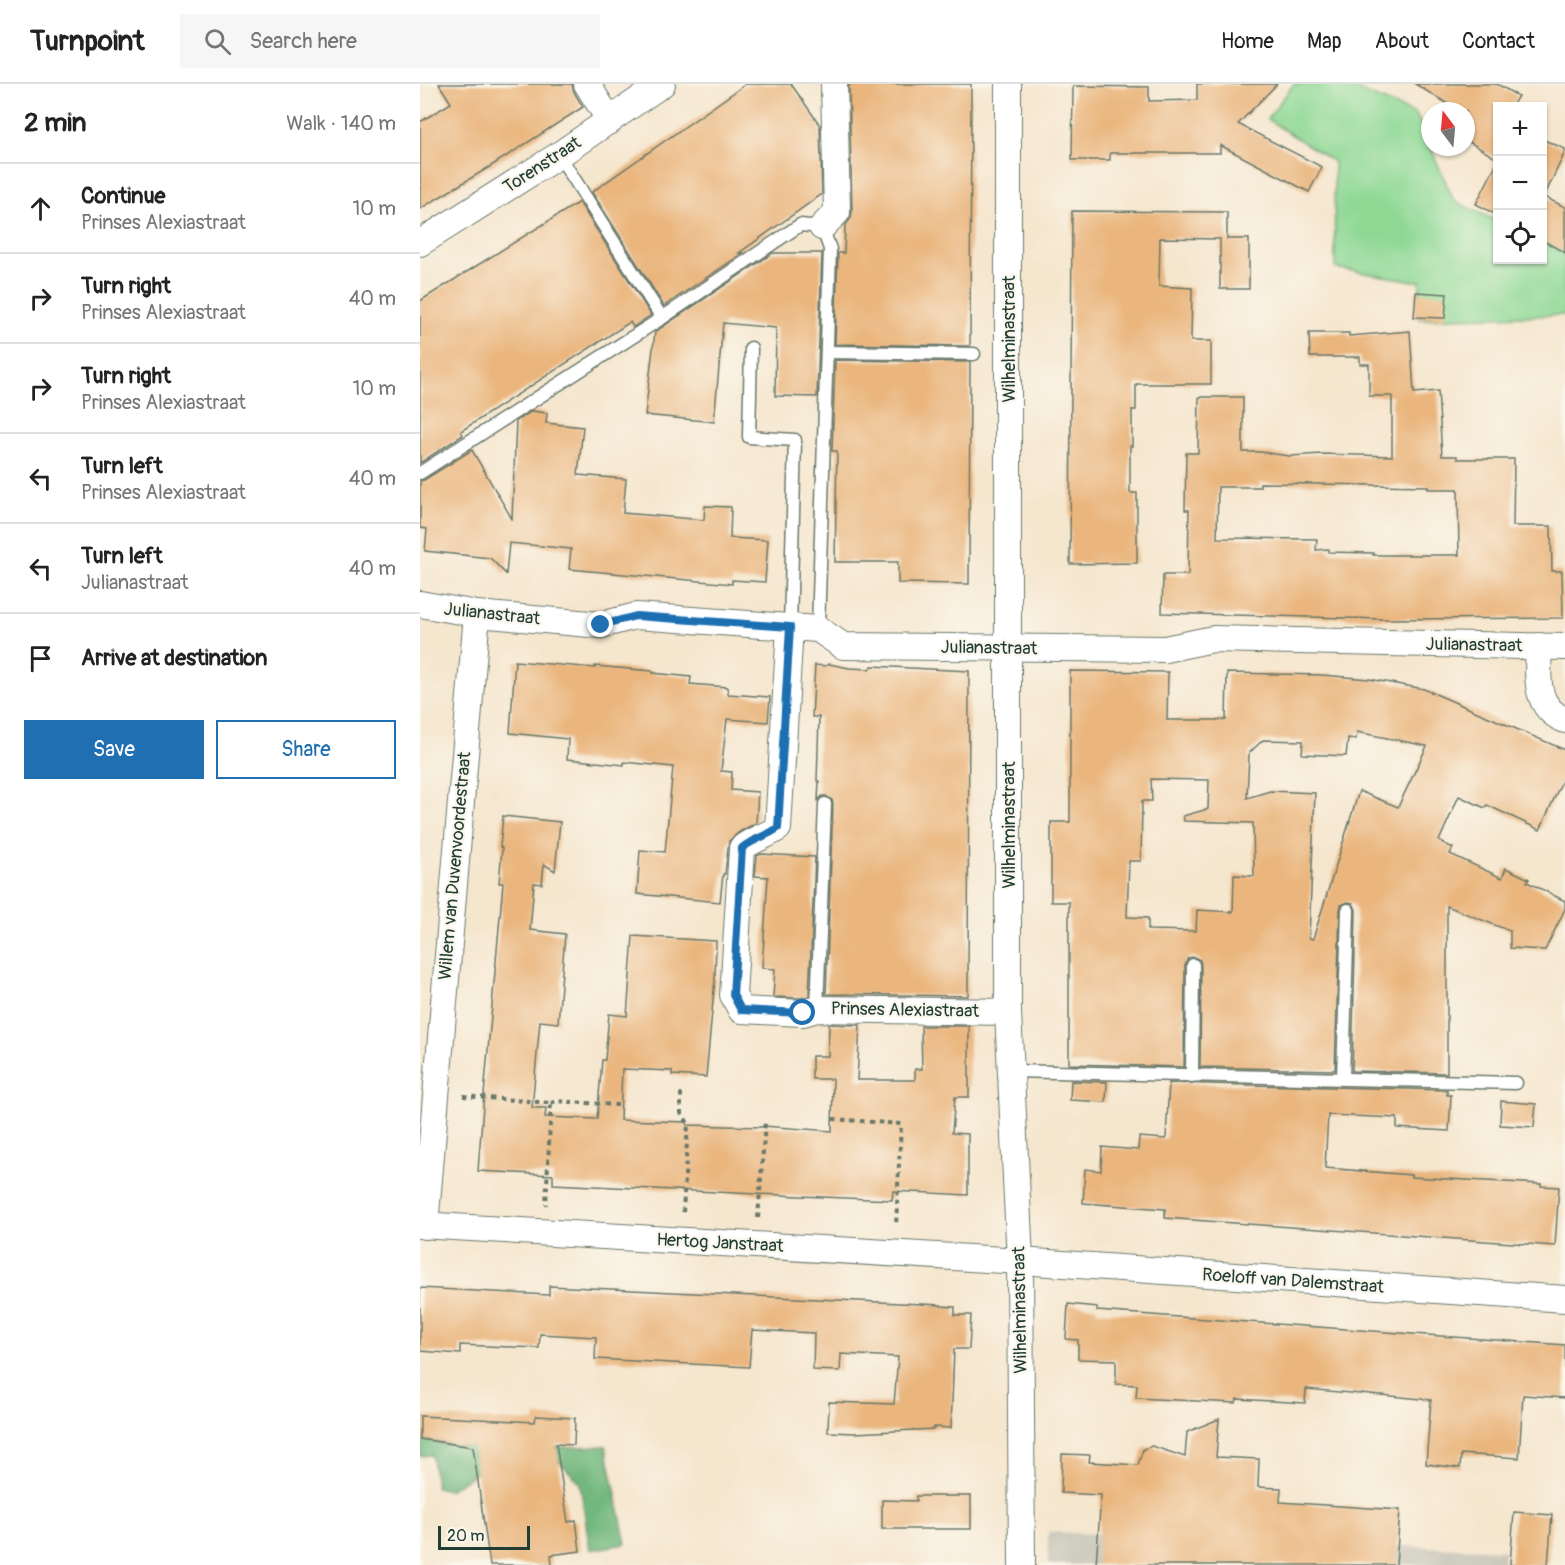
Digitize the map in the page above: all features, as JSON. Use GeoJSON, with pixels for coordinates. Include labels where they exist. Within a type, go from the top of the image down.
{"type":"FeatureCollection","features":[{"type":"Feature","properties":{"kind":"street"},"geometry":{"type":"LineString","coordinates":[[587,84],[610,121]]}},
{"type":"Feature","properties":{"kind":"street","name":"Torenstraat"},"geometry":{"type":"LineString","coordinates":[[420,243],[559,155],[662,84]]}},
{"type":"Feature","properties":{"kind":"street"},"geometry":{"type":"LineString","coordinates":[[822,227],[837,212],[834,84]]}},
{"type":"Feature","properties":{"kind":"street","name":"Wilhelminastraat"},"geometry":{"type":"LineString","coordinates":[[1008,84],[1008,1012],[1020,1261],[1022,1565]]}},
{"type":"Feature","properties":{"kind":"street","name":"Julianastraat"},"geometry":{"type":"LineString","coordinates":[[420,604],[477,614],[601,625],[636,616],[818,628],[843,646],[1165,649],[1213,639],[1565,647]]}},
{"type":"Feature","properties":{"kind":"street","name":"Willem van Duvenvoordestraat"},"geometry":{"type":"LineString","coordinates":[[422,1226],[436,1094],[477,614]]}},
{"type":"Feature","properties":{"kind":"street","name":"Prinses Alexiastraat"},"geometry":{"type":"LineString","coordinates":[[790,627],[778,828],[767,836],[752,840],[742,848],[733,995],[741,1010],[803,1013],[817,1009],[1008,1012]]}},
{"type":"Feature","properties":{"kind":"street"},"geometry":{"type":"LineString","coordinates":[[1539,646],[1538,679],[1541,698],[1554,715],[1565,720]]}},
{"type":"Feature","properties":{"kind":"street","name":"Hertog Janstraat"},"geometry":{"type":"LineString","coordinates":[[422,1226],[1020,1261]]}},
{"type":"Feature","properties":{"kind":"street","name":"Roeloff van Dalemstraat"},"geometry":{"type":"LineString","coordinates":[[1020,1261],[1565,1299]]}},
{"type":"Feature","properties":{"kind":"lane"},"geometry":{"type":"LineString","coordinates":[[559,155],[662,318]]}},
{"type":"Feature","properties":{"kind":"lane"},"geometry":{"type":"LineString","coordinates":[[420,473],[662,318],[800,225],[822,227],[830,249],[818,628]]}},
{"type":"Feature","properties":{"kind":"lane"},"geometry":{"type":"LineString","coordinates":[[751,348],[749,437],[795,440],[790,627]]}},
{"type":"Feature","properties":{"kind":"lane"},"geometry":{"type":"LineString","coordinates":[[827,352],[974,354]]}},
{"type":"Feature","properties":{"kind":"lane"},"geometry":{"type":"LineString","coordinates":[[817,1009],[825,804]]}},
{"type":"Feature","properties":{"kind":"lane"},"geometry":{"type":"LineString","coordinates":[[1343,1079],[1348,910]]}},
{"type":"Feature","properties":{"kind":"lane"},"geometry":{"type":"LineString","coordinates":[[1192,1076],[1193,965]]}},
{"type":"Feature","properties":{"kind":"lane"},"geometry":{"type":"LineString","coordinates":[[1011,1071],[1516,1083]]}},
{"type":"Feature","properties":{"kind":"path"},"geometry":{"type":"LineString","coordinates":[[681,1093],[681,1113],[688,1123],[682,1241]]}},
{"type":"Feature","properties":{"kind":"path"},"geometry":{"type":"LineString","coordinates":[[436,1094],[551,1103],[556,1101],[618,1105]]}},
{"type":"Feature","properties":{"kind":"path"},"geometry":{"type":"LineString","coordinates":[[545,1233],[551,1103]]}},
{"type":"Feature","properties":{"kind":"path"},"geometry":{"type":"LineString","coordinates":[[833,1119],[901,1124],[895,1254]]}},
{"type":"Feature","properties":{"kind":"path"},"geometry":{"type":"LineString","coordinates":[[757,1245],[765,1124]]}},
{"type":"Feature","properties":{"kind":"shaded area"},"geometry":{"type":"Polygon","coordinates":[[[1048,1532],[1504,1550],[1503,1565],[1048,1565],[1048,1532]]]}},
{"type":"Feature","properties":{"kind":"green space"},"geometry":{"type":"Polygon","coordinates":[[[1294,84],[1344,84],[1416,114],[1421,125],[1421,156],[1434,156],[1454,201],[1493,219],[1493,264],[1547,264],[1547,242],[1565,250],[1565,315],[1419,319],[1420,281],[1335,268],[1334,162],[1267,119],[1294,84]]]}},
{"type":"Feature","properties":{"kind":"green space"},"geometry":{"type":"Polygon","coordinates":[[[420,1439],[500,1449],[606,1446],[626,1544],[590,1550],[580,1483],[558,1460],[476,1473],[449,1490],[436,1487],[432,1455],[420,1456],[420,1439]]]}},
{"type":"Feature","properties":{"kind":"building"},"geometry":{"type":"Polygon","coordinates":[[[439,84],[572,84],[583,107],[420,209],[420,122],[451,103],[439,84]]]}},
{"type":"Feature","properties":{"kind":"building"},"geometry":{"type":"Polygon","coordinates":[[[746,84],[791,84],[820,125],[822,194],[739,253],[743,253],[664,306],[592,192],[746,84]]]}},
{"type":"Feature","properties":{"kind":"building"},"geometry":{"type":"Polygon","coordinates":[[[849,84],[971,84],[970,346],[835,344],[838,253],[844,253],[845,226],[852,212],[849,84]]]}},
{"type":"Feature","properties":{"kind":"building"},"geometry":{"type":"Polygon","coordinates":[[[1197,84],[1277,84],[1238,124],[1322,167],[1309,192],[1220,145],[1220,153],[1110,153],[1110,160],[1072,160],[1073,86],[1149,87],[1149,101],[1197,100],[1197,84]]]}},
{"type":"Feature","properties":{"kind":"building"},"geometry":{"type":"Polygon","coordinates":[[[1415,84],[1497,84],[1518,96],[1514,102],[1493,102],[1493,157],[1475,146],[1475,102],[1445,102],[1415,84]]]}},
{"type":"Feature","properties":{"kind":"building"},"geometry":{"type":"Polygon","coordinates":[[[1547,141],[1565,149],[1547,191],[1547,141]]]}},
{"type":"Feature","properties":{"kind":"building"},"geometry":{"type":"Polygon","coordinates":[[[1493,171],[1493,213],[1476,204],[1493,171]]]}},
{"type":"Feature","properties":{"kind":"building"},"geometry":{"type":"Polygon","coordinates":[[[1547,198],[1565,207],[1565,253],[1547,243],[1547,198]]]}},
{"type":"Feature","properties":{"kind":"building"},"geometry":{"type":"Polygon","coordinates":[[[579,202],[651,315],[633,327],[630,322],[461,431],[463,435],[420,463],[420,301],[579,202]]]}},
{"type":"Feature","properties":{"kind":"building"},"geometry":{"type":"Polygon","coordinates":[[[1072,211],[1227,212],[1227,239],[1249,239],[1249,289],[1220,289],[1220,239],[1160,238],[1159,286],[1192,288],[1191,341],[1211,341],[1211,384],[1136,384],[1136,410],[1132,410],[1132,446],[1130,446],[1130,493],[1137,493],[1137,563],[1070,564],[1072,211]]]}},
{"type":"Feature","properties":{"kind":"building"},"geometry":{"type":"Polygon","coordinates":[[[773,253],[822,253],[817,397],[775,396],[776,328],[723,323],[714,422],[645,415],[655,332],[773,253]]]}},
{"type":"Feature","properties":{"kind":"building"},"geometry":{"type":"Polygon","coordinates":[[[1416,292],[1447,294],[1445,318],[1414,317],[1416,292]]]}},
{"type":"Feature","properties":{"kind":"building"},"geometry":{"type":"Polygon","coordinates":[[[1410,331],[1414,393],[1438,391],[1442,456],[1457,456],[1457,459],[1514,459],[1513,526],[1551,526],[1552,571],[1562,571],[1563,618],[1382,619],[1162,613],[1163,575],[1188,575],[1189,510],[1185,510],[1186,453],[1198,453],[1199,397],[1243,397],[1243,452],[1290,456],[1322,454],[1392,456],[1392,396],[1369,396],[1369,364],[1360,364],[1360,357],[1310,357],[1309,333],[1349,333],[1349,336],[1410,331]],[[1260,483],[1260,487],[1218,487],[1217,538],[1317,539],[1316,550],[1329,549],[1329,552],[1373,553],[1373,555],[1459,555],[1458,489],[1428,489],[1428,486],[1260,483]]]}},
{"type":"Feature","properties":{"kind":"building"},"geometry":{"type":"Polygon","coordinates":[[[835,360],[970,362],[969,584],[898,583],[898,562],[835,562],[837,451],[832,451],[835,360]]]}},
{"type":"Feature","properties":{"kind":"building"},"geometry":{"type":"Polygon","coordinates":[[[532,411],[547,413],[546,423],[583,427],[578,475],[626,479],[623,513],[704,520],[705,506],[731,507],[730,538],[768,540],[765,582],[732,580],[732,584],[569,569],[571,549],[509,543],[506,574],[490,558],[425,551],[427,529],[420,528],[420,481],[472,450],[512,519],[516,421],[532,411]]]}},
{"type":"Feature","properties":{"kind":"building"},"geometry":{"type":"Polygon","coordinates":[[[515,661],[653,671],[653,673],[691,677],[690,684],[727,687],[728,694],[770,697],[768,722],[727,719],[721,771],[732,772],[731,790],[758,792],[756,823],[739,832],[729,841],[720,902],[637,894],[640,850],[665,852],[673,767],[567,759],[568,739],[510,733],[515,661]]]}},
{"type":"Feature","properties":{"kind":"building"},"geometry":{"type":"Polygon","coordinates":[[[829,664],[869,669],[872,666],[969,671],[968,996],[826,994],[833,804],[832,800],[826,796],[818,800],[819,717],[812,717],[815,665],[829,664]]]}},
{"type":"Feature","properties":{"kind":"building"},"geometry":{"type":"Polygon","coordinates":[[[1070,671],[1168,672],[1167,720],[1226,720],[1227,673],[1322,675],[1369,679],[1424,689],[1565,750],[1565,774],[1540,830],[1487,805],[1485,808],[1459,796],[1439,841],[1453,848],[1450,854],[1502,878],[1506,868],[1529,879],[1527,882],[1565,901],[1565,909],[1545,950],[1510,948],[1510,931],[1447,906],[1447,1073],[1352,1071],[1356,910],[1353,903],[1348,902],[1341,905],[1340,910],[1335,1070],[1200,1067],[1201,965],[1200,960],[1194,957],[1188,958],[1185,965],[1184,1067],[1069,1064],[1069,902],[1051,902],[1051,822],[1070,822],[1070,671]],[[1357,732],[1356,739],[1348,738],[1346,756],[1302,754],[1303,741],[1263,740],[1249,753],[1247,798],[1270,791],[1315,793],[1309,938],[1313,939],[1359,791],[1398,807],[1427,746],[1357,732]],[[1151,779],[1152,801],[1142,801],[1141,861],[1129,861],[1127,917],[1148,918],[1148,930],[1196,931],[1197,910],[1233,912],[1234,875],[1254,876],[1253,823],[1184,821],[1183,816],[1208,809],[1209,780],[1151,779]]]}},
{"type":"Feature","properties":{"kind":"building"},"geometry":{"type":"Polygon","coordinates":[[[503,816],[560,822],[555,871],[544,864],[542,884],[534,883],[530,930],[565,934],[558,1023],[540,1021],[532,1108],[546,1108],[545,1117],[597,1119],[609,1014],[627,1016],[633,936],[716,941],[706,1077],[672,1075],[672,1071],[622,1069],[620,1120],[832,1131],[833,1079],[812,1079],[812,1056],[828,1056],[829,1024],[860,1025],[857,1080],[915,1080],[915,1069],[922,1069],[921,1026],[969,1026],[969,1097],[955,1097],[952,1133],[968,1134],[968,1195],[893,1191],[892,1200],[553,1184],[553,1175],[478,1171],[503,883],[499,883],[503,816]]]}},
{"type":"Feature","properties":{"kind":"building"},"geometry":{"type":"Polygon","coordinates":[[[761,854],[815,857],[809,996],[773,997],[775,969],[762,968],[768,877],[755,876],[757,856],[761,854]]]}},
{"type":"Feature","properties":{"kind":"building"},"geometry":{"type":"Polygon","coordinates":[[[1071,1081],[1107,1082],[1106,1102],[1070,1100],[1071,1081]]]}},
{"type":"Feature","properties":{"kind":"building"},"geometry":{"type":"Polygon","coordinates":[[[1169,1083],[1447,1090],[1447,1095],[1451,1095],[1449,1131],[1397,1128],[1397,1118],[1328,1115],[1325,1168],[1411,1175],[1411,1177],[1559,1187],[1555,1246],[1165,1218],[1165,1209],[1083,1203],[1085,1169],[1101,1171],[1102,1147],[1138,1150],[1139,1137],[1166,1139],[1169,1083]]]}},
{"type":"Feature","properties":{"kind":"building"},"geometry":{"type":"Polygon","coordinates":[[[1501,1101],[1536,1104],[1534,1127],[1500,1125],[1501,1101]]]}},
{"type":"Feature","properties":{"kind":"building"},"geometry":{"type":"Polygon","coordinates":[[[549,1286],[955,1307],[955,1315],[971,1315],[969,1349],[954,1349],[951,1428],[934,1427],[934,1429],[855,1433],[828,1432],[829,1402],[894,1404],[898,1357],[841,1354],[840,1371],[813,1370],[814,1333],[752,1330],[749,1367],[595,1359],[596,1337],[540,1334],[539,1348],[460,1345],[460,1354],[420,1351],[420,1288],[549,1295],[549,1286]]]}},
{"type":"Feature","properties":{"kind":"building"},"geometry":{"type":"Polygon","coordinates":[[[1068,1304],[1097,1307],[1097,1311],[1565,1345],[1565,1398],[1523,1395],[1519,1458],[1461,1454],[1460,1468],[1426,1464],[1431,1400],[1306,1389],[1305,1403],[1237,1399],[1236,1403],[1136,1398],[1137,1385],[1116,1384],[1116,1360],[1078,1359],[1078,1340],[1066,1339],[1068,1304]]]}},
{"type":"Feature","properties":{"kind":"building"},"geometry":{"type":"Polygon","coordinates":[[[420,1416],[535,1422],[536,1416],[575,1418],[574,1445],[556,1444],[568,1522],[576,1520],[580,1551],[551,1555],[552,1565],[490,1565],[473,1447],[420,1439],[420,1416]]]}},
{"type":"Feature","properties":{"kind":"building"},"geometry":{"type":"Polygon","coordinates":[[[1219,1419],[1216,1457],[1259,1459],[1258,1487],[1281,1488],[1280,1502],[1400,1510],[1396,1565],[1096,1565],[1101,1495],[1061,1493],[1062,1454],[1090,1455],[1089,1462],[1138,1465],[1143,1449],[1152,1446],[1185,1457],[1187,1432],[1219,1419]]]}},
{"type":"Feature","properties":{"kind":"building"},"geometry":{"type":"Polygon","coordinates":[[[916,1496],[971,1496],[971,1529],[882,1529],[882,1500],[916,1501],[916,1496]]]}},
{"type":"Feature","properties":{"kind":"building"},"geometry":{"type":"Polygon","coordinates":[[[1514,1512],[1552,1515],[1548,1565],[1510,1565],[1514,1512]]]}},
{"type":"Feature","properties":{"kind":"route"},"geometry":{"type":"LineString","coordinates":[[601,625],[636,616],[790,627],[778,828],[767,836],[752,840],[742,848],[733,995],[741,1010],[803,1013]]}}]}
